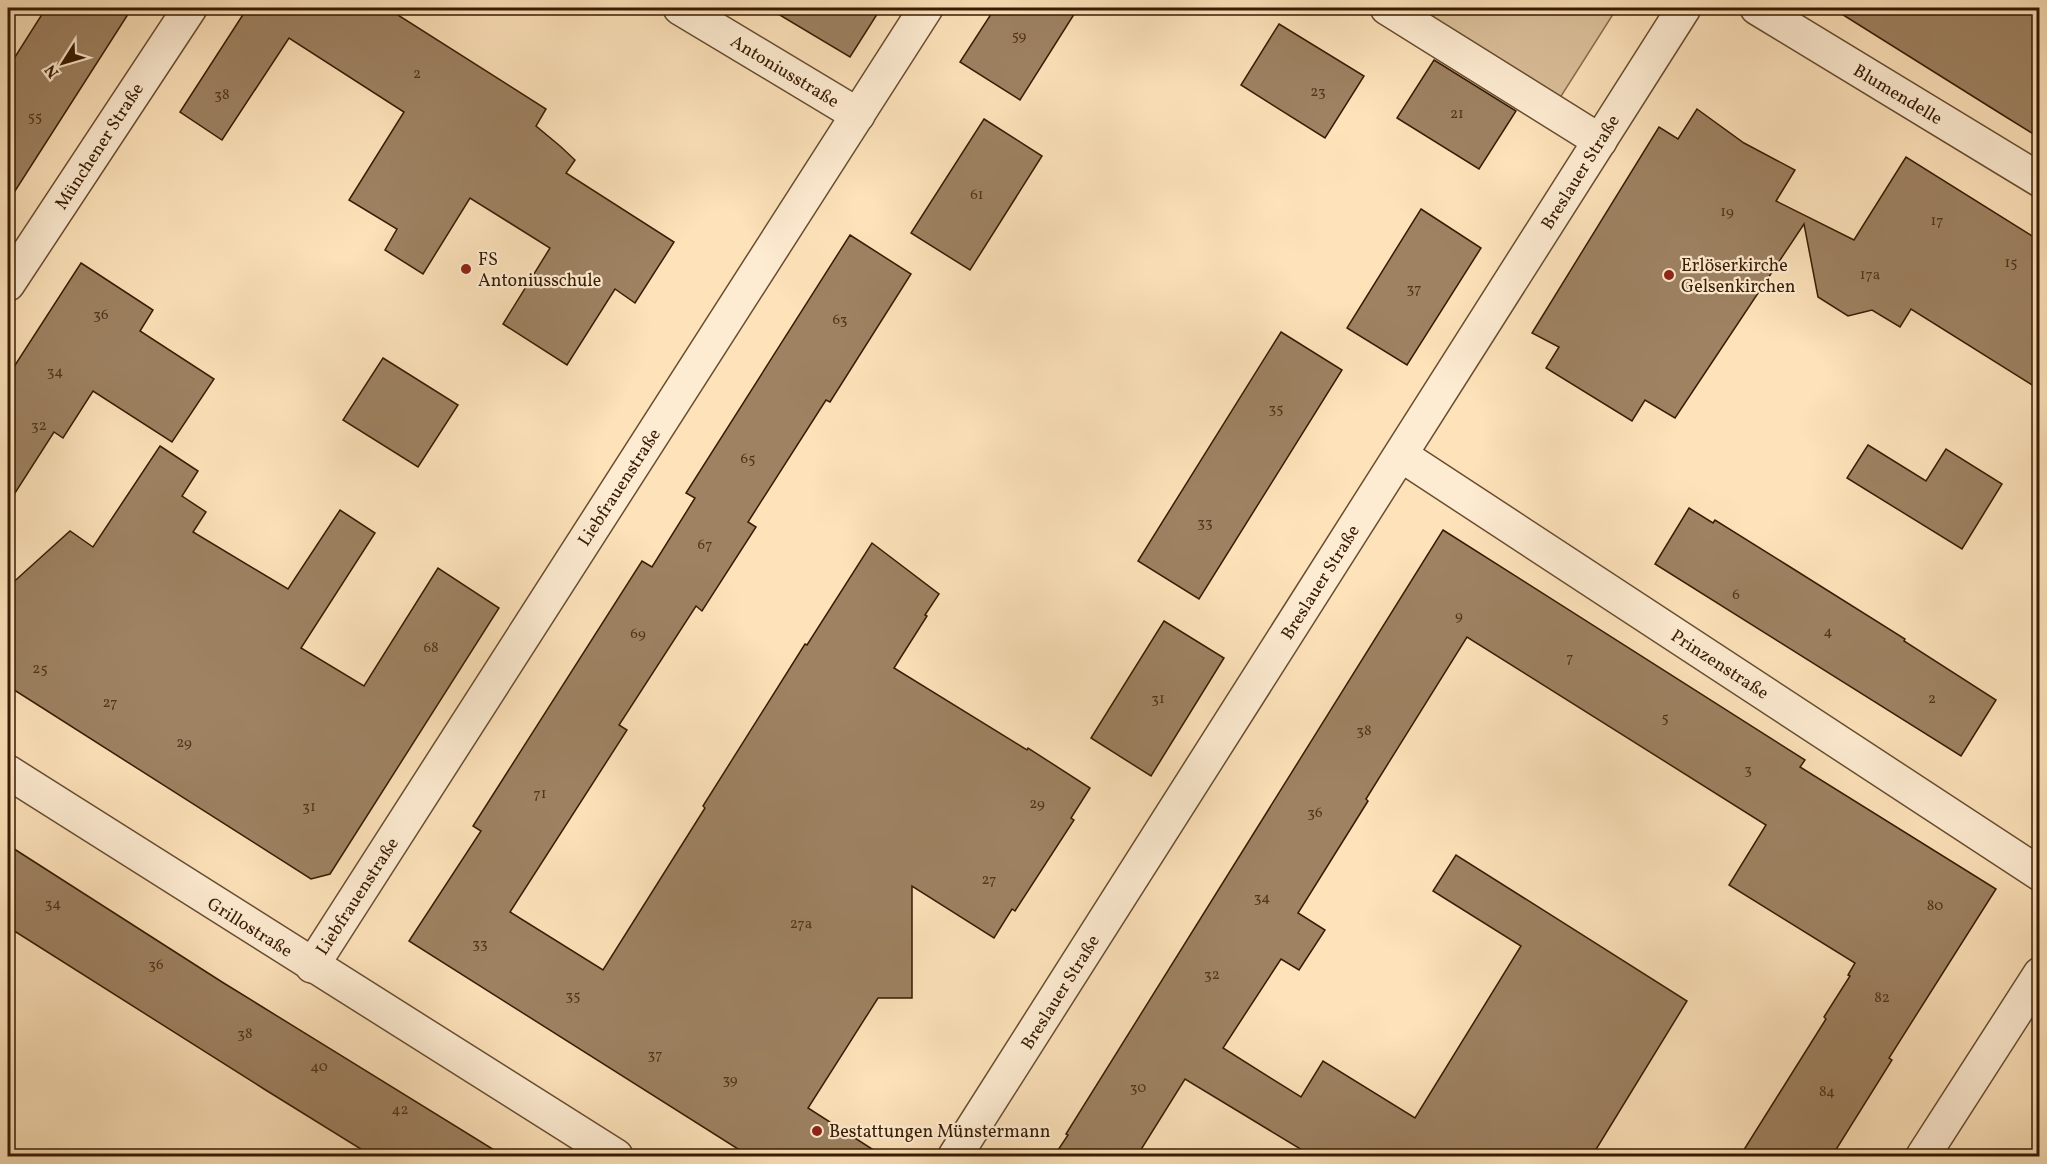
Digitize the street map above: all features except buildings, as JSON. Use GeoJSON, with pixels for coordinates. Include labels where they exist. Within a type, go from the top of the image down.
{"type":"FeatureCollection","features":[{"type":"Feature","properties":{"kind":"street","name":"Münchener Straße"},"geometry":{"type":"LineString","coordinates":[[8,284],[190,8]]}},
{"type":"Feature","properties":{"kind":"street","name":"Antoniusstraße"},"geometry":{"type":"LineString","coordinates":[[680,8],[858,116]]}},
{"type":"Feature","properties":{"kind":"street","name":"Liebfrauenstraße"},"geometry":{"type":"LineString","coordinates":[[312,966],[926,8]]}},
{"type":"Feature","properties":{"kind":"street"},"geometry":{"type":"LineString","coordinates":[[1387,8],[1600,141]]}},
{"type":"Feature","properties":{"kind":"street","name":"Breslauer Straße"},"geometry":{"type":"LineString","coordinates":[[956,1156],[1684,8]]}},
{"type":"Feature","properties":{"kind":"street","name":"Blumendelle"},"geometry":{"type":"LineString","coordinates":[[1757,8],[2040,180]]}},
{"type":"Feature","properties":{"kind":"street","name":"Prinzenstraße"},"geometry":{"type":"LineString","coordinates":[[1401,455],[2040,874]]}},
{"type":"Feature","properties":{"kind":"street","name":"Grillostraße"},"geometry":{"type":"LineString","coordinates":[[8,772],[616,1156]]}},
{"type":"Feature","properties":{"kind":"street"},"geometry":{"type":"LineString","coordinates":[[1923,1156],[2040,974]]}},
{"type":"Feature","properties":{"kind":"shaded area"},"geometry":{"type":"Polygon","coordinates":[[[1410,8],[1617,8],[1558,101],[1410,8]]]}},
{"type":"Feature","properties":{"kind":"place","name":"FS Antoniusschule"},"geometry":{"type":"Point","coordinates":[466,269]}},
{"type":"Feature","properties":{"kind":"place","name":"Erlöserkirche Gelsenkirchen"},"geometry":{"type":"Point","coordinates":[1669,275]}},
{"type":"Feature","properties":{"kind":"place","name":"Bestattungen Münstermann"},"geometry":{"type":"Point","coordinates":[817,1131]}}]}
